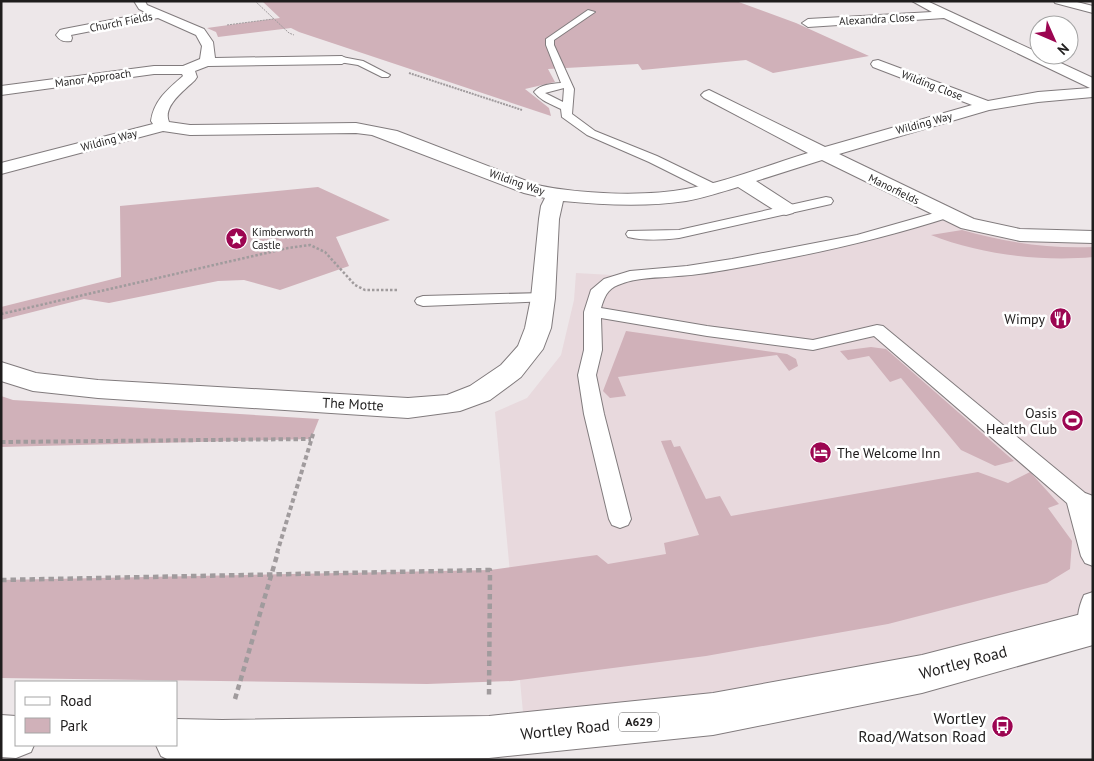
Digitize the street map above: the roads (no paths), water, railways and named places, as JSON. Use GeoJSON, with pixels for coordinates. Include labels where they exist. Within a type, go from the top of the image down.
{"type":"FeatureCollection","features":[{"type":"Feature","properties":{"kind":"street","name":"Church Fields"},"geometry":{"type":"LineString","coordinates":[[139,1],[143,7],[194,30],[206,38],[210,52],[206,62]]}},
{"type":"Feature","properties":{"kind":"street"},"geometry":{"type":"LineString","coordinates":[[917,1],[1093,84]]}},
{"type":"Feature","properties":{"kind":"street"},"geometry":{"type":"LineString","coordinates":[[1060,1],[1093,10]]}},
{"type":"Feature","properties":{"kind":"street","name":"Church Fields"},"geometry":{"type":"LineString","coordinates":[[66,38],[62,35],[64,33],[160,14]]}},
{"type":"Feature","properties":{"kind":"street","name":"Alexandra Close"},"geometry":{"type":"LineString","coordinates":[[808,23],[946,15]]}},
{"type":"Feature","properties":{"kind":"street","name":"Church Fields"},"geometry":{"type":"LineString","coordinates":[[70,22],[81,29]]}},
{"type":"Feature","properties":{"kind":"street"},"geometry":{"type":"LineString","coordinates":[[185,70],[206,62],[342,60]]}},
{"type":"Feature","properties":{"kind":"street","name":"Wilding Close"},"geometry":{"type":"LineString","coordinates":[[878,64],[987,106]]}},
{"type":"Feature","properties":{"kind":"street","name":"Manor Approach"},"geometry":{"type":"LineString","coordinates":[[1,91],[154,70],[185,70]]}},
{"type":"Feature","properties":{"kind":"street"},"geometry":{"type":"LineString","coordinates":[[163,126],[159,121],[162,106],[169,96],[190,77],[189,72],[185,70]]}},
{"type":"Feature","properties":{"kind":"street","name":"Wilding Way"},"geometry":{"type":"LineString","coordinates":[[1,169],[163,126],[190,130],[356,128],[391,135],[531,189],[558,195],[595,198],[661,198],[688,195],[741,180],[822,153],[987,106],[1038,97],[1093,92]]}},
{"type":"Feature","properties":{"kind":"street","name":"Manorfields"},"geometry":{"type":"LineString","coordinates":[[710,95],[822,153],[968,224],[1020,235],[1093,237]]}},
{"type":"Feature","properties":{"kind":"street"},"geometry":{"type":"LineString","coordinates":[[741,180],[786,208]]}},
{"type":"Feature","properties":{"kind":"street","name":"The Motte"},"geometry":{"type":"LineString","coordinates":[[1,372],[33,382],[98,389],[408,408],[450,404],[480,393],[511,372],[530,349],[538,328],[543,298],[551,206],[558,195]]}},
{"type":"Feature","properties":{"kind":"street","name":"Wortley Road"},"geometry":{"type":"LineString","coordinates":[[178,741],[222,742],[489,737],[713,714],[922,674],[1092,620]]}},
{"type":"Feature","properties":{"kind":"street"},"geometry":{"type":"LineString","coordinates":[[1,736],[15,736]]}},
{"type":"Feature","properties":{"kind":"lane"},"geometry":{"type":"LineString","coordinates":[[591,12],[550,39],[550,45],[570,95],[566,107],[566,115],[591,133],[646,155],[712,188]]}},
{"type":"Feature","properties":{"kind":"lane"},"geometry":{"type":"LineString","coordinates":[[342,60],[360,63],[385,75]]}},
{"type":"Feature","properties":{"kind":"lane"},"geometry":{"type":"LineString","coordinates":[[566,107],[544,97],[539,92],[546,88],[567,84]]}},
{"type":"Feature","properties":{"kind":"lane"},"geometry":{"type":"LineString","coordinates":[[632,234],[655,236],[679,234],[786,208],[826,201]]}},
{"type":"Feature","properties":{"kind":"lane"},"geometry":{"type":"LineString","coordinates":[[620,518],[594,414],[587,375],[593,350],[592,312],[596,293],[610,282],[630,276],[732,264],[857,239],[945,214]]}},
{"type":"Feature","properties":{"kind":"lane"},"geometry":{"type":"LineString","coordinates":[[423,302],[543,298]]}},
{"type":"Feature","properties":{"kind":"lane"},"geometry":{"type":"LineString","coordinates":[[592,312],[707,331],[813,345],[877,330],[1085,503],[1093,556]]}},
{"type":"Feature","properties":{"kind":"place","name":"Kimberworth Castle"},"geometry":{"type":"Point","coordinates":[236,238]}},
{"type":"Feature","properties":{"kind":"place","name":"Wimpy"},"geometry":{"type":"Point","coordinates":[1061,319]}},
{"type":"Feature","properties":{"kind":"place","name":"Oasis Health Club"},"geometry":{"type":"Point","coordinates":[1073,421]}},
{"type":"Feature","properties":{"kind":"place","name":"The Welcome Inn"},"geometry":{"type":"Point","coordinates":[821,453]}},
{"type":"Feature","properties":{"kind":"place","name":"Wortley Road/Watson Road"},"geometry":{"type":"Point","coordinates":[1002,727]}}]}
